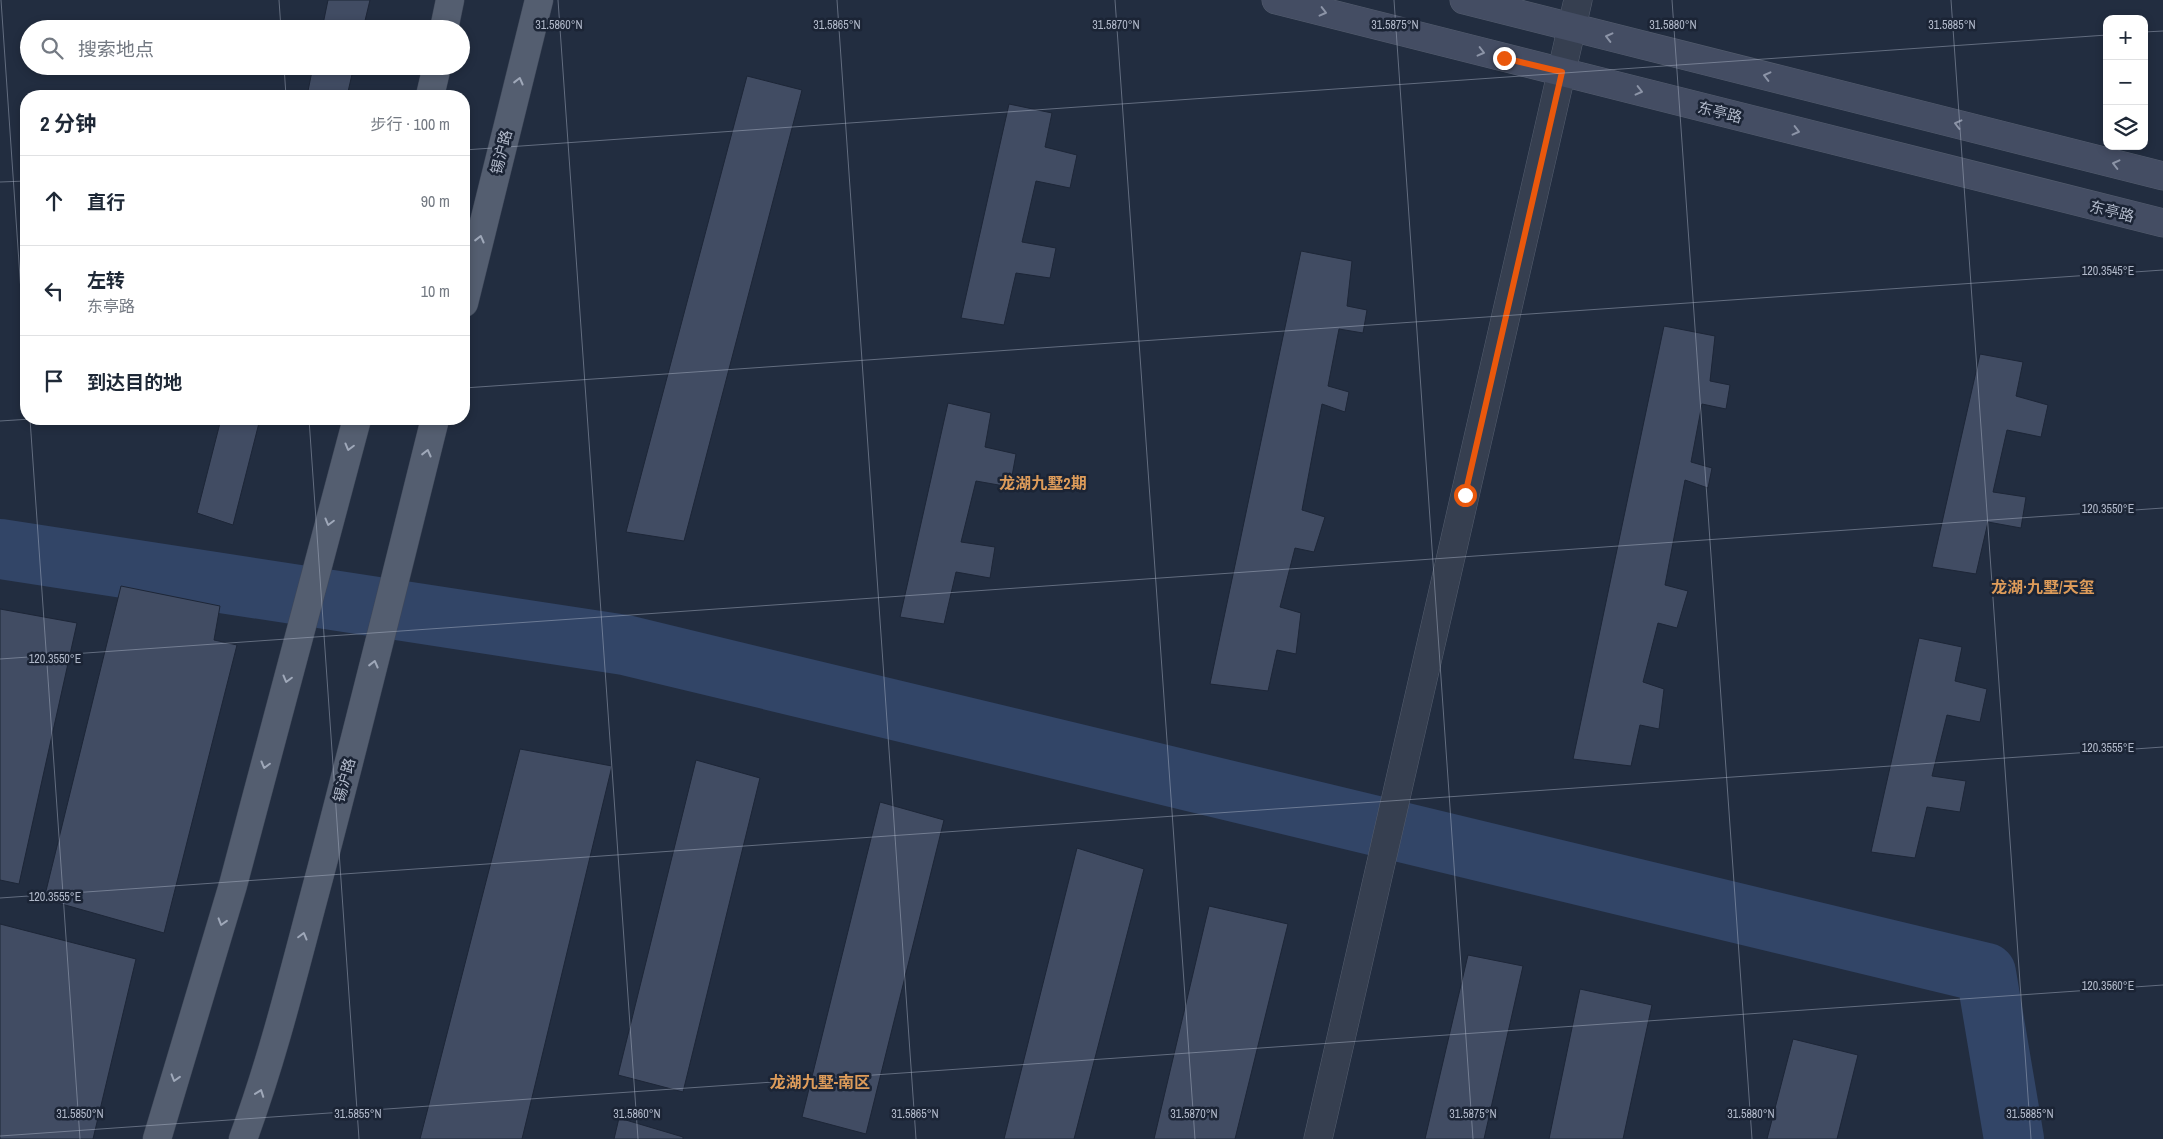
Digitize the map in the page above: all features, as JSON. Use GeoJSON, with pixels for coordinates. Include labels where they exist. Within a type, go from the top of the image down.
{"type":"FeatureCollection","features":[{"type":"Feature","properties":{"kind":"main road"},"geometry":{"type":"LineString","coordinates":[[446,20],[450,0]]}},
{"type":"Feature","properties":{"kind":"main road","name":"锡沪路"},"geometry":{"type":"LineString","coordinates":[[470,279],[539,0]]}},
{"type":"Feature","properties":{"kind":"main road","name":"东亭路"},"geometry":{"type":"LineString","coordinates":[[1276,0],[2163,223]]}},
{"type":"Feature","properties":{"kind":"main road"},"geometry":{"type":"LineString","coordinates":[[1464,0],[2163,176]]}},
{"type":"Feature","properties":{"kind":"main road"},"geometry":{"type":"LineString","coordinates":[[431,90],[434,75]]}},
{"type":"Feature","properties":{"kind":"main road"},"geometry":{"type":"LineString","coordinates":[[157,1139],[233,886],[355,425]]}},
{"type":"Feature","properties":{"kind":"main road","name":"锡沪路"},"geometry":{"type":"LineString","coordinates":[[243,1139],[264,1082],[362,711],[434,425]]}},
{"type":"Feature","properties":{"kind":"street"},"geometry":{"type":"LineString","coordinates":[[1318,1139],[1578,0]]}},
{"type":"Feature","properties":{"kind":"building"},"geometry":{"type":"Polygon","coordinates":[[[328,0],[370,0],[365,20],[324,20],[328,0]]]}},
{"type":"Feature","properties":{"kind":"building"},"geometry":{"type":"Polygon","coordinates":[[[311,75],[352,75],[348,90],[308,90],[311,75]]]}},
{"type":"Feature","properties":{"kind":"building"},"geometry":{"type":"Polygon","coordinates":[[[747,76],[802,90],[684,541],[626,532],[747,76]]]}},
{"type":"Feature","properties":{"kind":"building"},"geometry":{"type":"Polygon","coordinates":[[[1009,104],[1052,113],[1045,147],[1077,155],[1070,188],[1036,181],[1022,242],[1056,248],[1050,278],[1016,273],[1004,325],[961,318],[1009,104]]]}},
{"type":"Feature","properties":{"kind":"building"},"geometry":{"type":"Polygon","coordinates":[[[1301,251],[1352,261],[1347,306],[1367,310],[1363,333],[1339,329],[1328,386],[1349,392],[1345,412],[1322,404],[1302,510],[1325,517],[1314,552],[1295,548],[1280,607],[1301,613],[1296,654],[1277,650],[1268,691],[1210,684],[1301,251]]]}},
{"type":"Feature","properties":{"kind":"building"},"geometry":{"type":"Polygon","coordinates":[[[1664,326],[1715,336],[1710,381],[1730,385],[1726,409],[1702,404],[1691,462],[1712,468],[1708,488],[1685,480],[1665,585],[1688,591],[1677,628],[1658,623],[1643,682],[1664,689],[1659,729],[1640,725],[1631,766],[1573,759],[1664,326]]]}},
{"type":"Feature","properties":{"kind":"building"},"geometry":{"type":"Polygon","coordinates":[[[1980,354],[2023,362],[2016,396],[2048,405],[2041,437],[2007,430],[1993,492],[2026,497],[2021,528],[1988,522],[1976,574],[1932,567],[1980,354]]]}},
{"type":"Feature","properties":{"kind":"building"},"geometry":{"type":"Polygon","coordinates":[[[948,403],[991,413],[985,447],[1016,454],[1010,487],[976,481],[961,542],[995,547],[990,578],[956,572],[944,624],[900,617],[948,403]]]}},
{"type":"Feature","properties":{"kind":"building"},"geometry":{"type":"Polygon","coordinates":[[[219,425],[258,425],[233,525],[197,513],[219,425]]]}},
{"type":"Feature","properties":{"kind":"building"},"geometry":{"type":"Polygon","coordinates":[[[121,586],[220,606],[214,640],[237,645],[164,933],[44,899],[121,586]]]}},
{"type":"Feature","properties":{"kind":"building"},"geometry":{"type":"Polygon","coordinates":[[[0,609],[77,623],[19,884],[0,880],[0,609]]]}},
{"type":"Feature","properties":{"kind":"building"},"geometry":{"type":"Polygon","coordinates":[[[1919,638],[1962,647],[1955,681],[1987,689],[1980,722],[1947,715],[1932,776],[1966,781],[1960,812],[1927,807],[1915,858],[1871,852],[1919,638]]]}},
{"type":"Feature","properties":{"kind":"building"},"geometry":{"type":"Polygon","coordinates":[[[520,749],[612,766],[522,1139],[420,1139],[520,749]]]}},
{"type":"Feature","properties":{"kind":"building"},"geometry":{"type":"Polygon","coordinates":[[[696,760],[760,778],[683,1092],[618,1075],[696,760]]]}},
{"type":"Feature","properties":{"kind":"building"},"geometry":{"type":"Polygon","coordinates":[[[880,802],[944,820],[866,1134],[802,1117],[880,802]]]}},
{"type":"Feature","properties":{"kind":"building"},"geometry":{"type":"Polygon","coordinates":[[[1077,848],[1144,869],[1074,1139],[1004,1139],[1077,848]]]}},
{"type":"Feature","properties":{"kind":"building"},"geometry":{"type":"Polygon","coordinates":[[[1209,906],[1288,924],[1235,1139],[1154,1139],[1209,906]]]}},
{"type":"Feature","properties":{"kind":"building"},"geometry":{"type":"Polygon","coordinates":[[[0,924],[136,959],[93,1139],[0,1139],[0,924]]]}},
{"type":"Feature","properties":{"kind":"building"},"geometry":{"type":"Polygon","coordinates":[[[1468,955],[1523,966],[1484,1139],[1425,1139],[1468,955]]]}},
{"type":"Feature","properties":{"kind":"building"},"geometry":{"type":"Polygon","coordinates":[[[1580,989],[1652,1005],[1623,1139],[1549,1139],[1580,989]]]}},
{"type":"Feature","properties":{"kind":"building"},"geometry":{"type":"Polygon","coordinates":[[[1793,1039],[1858,1055],[1837,1139],[1767,1139],[1793,1039]]]}},
{"type":"Feature","properties":{"kind":"building"},"geometry":{"type":"Polygon","coordinates":[[[619,1118],[683,1137],[683,1139],[614,1139],[619,1118]]]}},
{"type":"Feature","properties":{"kind":"waterway"},"geometry":{"type":"LineString","coordinates":[[0,549],[625,645],[1986,973],[2014,1139]]}},
{"type":"Feature","properties":{"kind":"district","name":"龙湖九墅2期"},"geometry":{"type":"Point","coordinates":[1043,483]}},
{"type":"Feature","properties":{"kind":"district","name":"龙湖·九墅/天玺"},"geometry":{"type":"Point","coordinates":[2043,587]}},
{"type":"Feature","properties":{"kind":"district","name":"龙湖九墅-南区"},"geometry":{"type":"Point","coordinates":[820,1082]}},
{"type":"Feature","properties":{"kind":"route"},"geometry":{"type":"LineString","coordinates":[[1465,495],[1562,72],[1504,58]]}}]}
